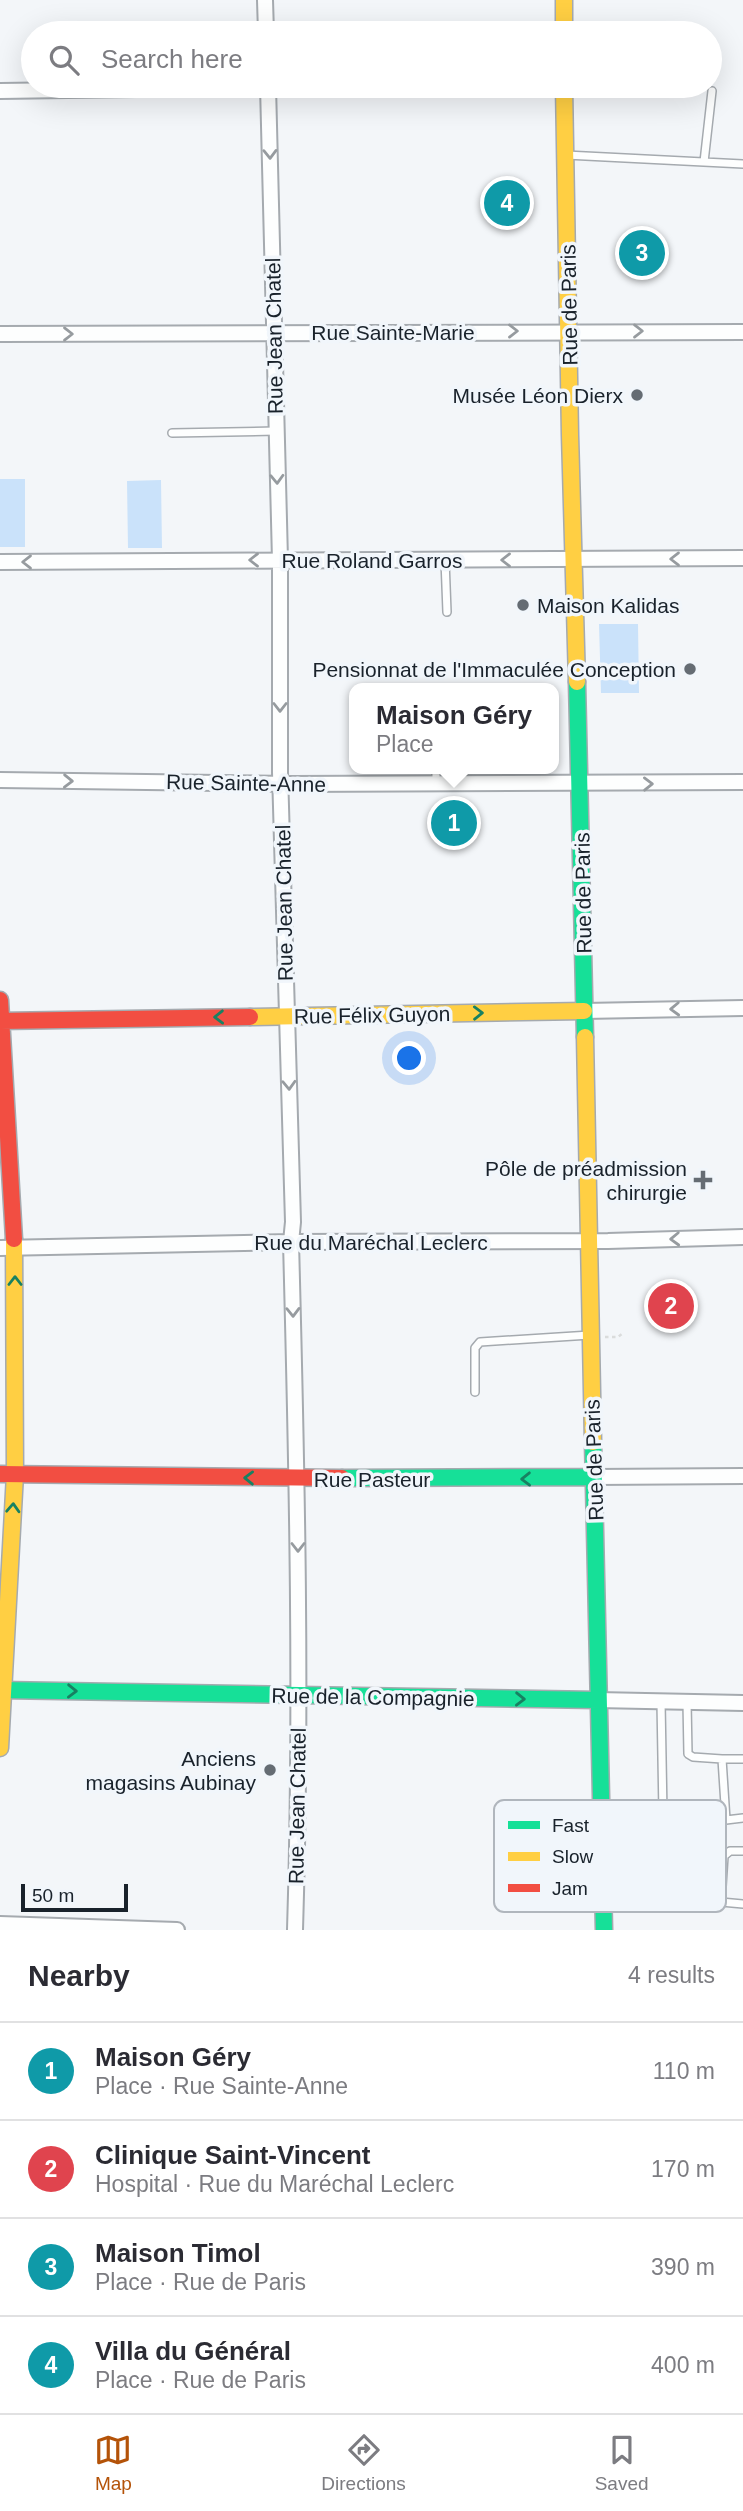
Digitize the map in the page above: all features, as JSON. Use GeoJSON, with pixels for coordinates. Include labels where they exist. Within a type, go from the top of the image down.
{"type":"FeatureCollection","features":[{"type":"Feature","properties":{"kind":"street"},"geometry":{"type":"LineString","coordinates":[[265,0],[266,21]]}},
{"type":"Feature","properties":{"kind":"street"},"geometry":{"type":"LineString","coordinates":[[564,0],[564,21]]}},
{"type":"Feature","properties":{"kind":"street"},"geometry":{"type":"LineString","coordinates":[[0,91],[21,91]]}},
{"type":"Feature","properties":{"kind":"street","name":"Rue Jean Chatel"},"geometry":{"type":"LineString","coordinates":[[268,98],[298,1478],[299,1696],[295,1930]]}},
{"type":"Feature","properties":{"kind":"street","name":"Rue de Paris"},"geometry":{"type":"LineString","coordinates":[[564,98],[588,1241],[597,1334],[594,1477],[600,1800]]}},
{"type":"Feature","properties":{"kind":"street","name":"Rue Sainte-Marie"},"geometry":{"type":"LineString","coordinates":[[0,334],[743,332]]}},
{"type":"Feature","properties":{"kind":"street","name":"Rue Roland Garros"},"geometry":{"type":"LineString","coordinates":[[0,562],[743,558]]}},
{"type":"Feature","properties":{"kind":"street","name":"Rue Sainte-Anne"},"geometry":{"type":"LineString","coordinates":[[0,780],[281,782],[436,776],[580,784],[743,782]]}},
{"type":"Feature","properties":{"kind":"street"},"geometry":{"type":"LineString","coordinates":[[0,1000],[8,1248],[7,1474],[0,1748]]}},
{"type":"Feature","properties":{"kind":"street","name":"Rue Félix Guyon"},"geometry":{"type":"LineString","coordinates":[[1,1021],[743,1007]]}},
{"type":"Feature","properties":{"kind":"street","name":"Rue du Maréchal Leclerc"},"geometry":{"type":"LineString","coordinates":[[8,1248],[743,1237]]}},
{"type":"Feature","properties":{"kind":"street","name":"Rue Pasteur"},"geometry":{"type":"LineString","coordinates":[[7,1474],[502,1479],[743,1476]]}},
{"type":"Feature","properties":{"kind":"street","name":"Rue de la Compagnie"},"geometry":{"type":"LineString","coordinates":[[2,1690],[743,1703]]}},
{"type":"Feature","properties":{"kind":"street","name":"Rue de Paris"},"geometry":{"type":"LineString","coordinates":[[603,1912],[604,1930]]}},
{"type":"Feature","properties":{"kind":"street"},"geometry":{"type":"LineString","coordinates":[[0,1924],[177,1930]]}},
{"type":"Feature","properties":{"kind":"lane"},"geometry":{"type":"LineString","coordinates":[[704,162],[711,98]]}},
{"type":"Feature","properties":{"kind":"lane"},"geometry":{"type":"LineString","coordinates":[[566,155],[743,164]]}},
{"type":"Feature","properties":{"kind":"lane"},"geometry":{"type":"LineString","coordinates":[[172,433],[276,431]]}},
{"type":"Feature","properties":{"kind":"lane"},"geometry":{"type":"LineString","coordinates":[[445,560],[447,612]]}},
{"type":"Feature","properties":{"kind":"lane"},"geometry":{"type":"LineString","coordinates":[[475,1392],[475,1348],[480,1342],[597,1334]]}},
{"type":"Feature","properties":{"kind":"lane"},"geometry":{"type":"LineString","coordinates":[[661,1701],[663,1800]]}},
{"type":"Feature","properties":{"kind":"lane"},"geometry":{"type":"LineString","coordinates":[[687,1702],[688,1754],[693,1757],[743,1759]]}},
{"type":"Feature","properties":{"kind":"lane"},"geometry":{"type":"LineString","coordinates":[[722,1759],[725,1800]]}},
{"type":"Feature","properties":{"kind":"lane"},"geometry":{"type":"LineString","coordinates":[[726,1820],[743,1818]]}},
{"type":"Feature","properties":{"kind":"lane"},"geometry":{"type":"LineString","coordinates":[[726,1854],[730,1851],[743,1851]]}},
{"type":"Feature","properties":{"kind":"path"},"geometry":{"type":"LineString","coordinates":[[597,1334],[605,1338],[618,1337],[623,1333]]}},
{"type":"Feature","properties":{"kind":"shaded area"},"geometry":{"type":"Polygon","coordinates":[[[0,479],[25,479],[25,547],[0,547],[0,479]]]}},
{"type":"Feature","properties":{"kind":"shaded area"},"geometry":{"type":"Polygon","coordinates":[[[161,480],[162,548],[128,548],[127,481],[161,480]]]}},
{"type":"Feature","properties":{"kind":"shaded area"},"geometry":{"type":"Polygon","coordinates":[[[599,624],[638,624],[639,693],[601,693],[599,624]]]}},
{"type":"Feature","properties":{"kind":"traffic: fast"},"geometry":{"type":"LineString","coordinates":[[577,682],[585,1037]]}},
{"type":"Feature","properties":{"kind":"traffic: fast"},"geometry":{"type":"LineString","coordinates":[[593,1442],[601,1800]]}},
{"type":"Feature","properties":{"kind":"traffic: fast"},"geometry":{"type":"LineString","coordinates":[[342,1478],[594,1477]]}},
{"type":"Feature","properties":{"kind":"traffic: fast"},"geometry":{"type":"LineString","coordinates":[[0,1690],[597,1700]]}},
{"type":"Feature","properties":{"kind":"traffic: fast"},"geometry":{"type":"LineString","coordinates":[[604,1912],[604,1930]]}},
{"type":"Feature","properties":{"kind":"traffic: slow"},"geometry":{"type":"LineString","coordinates":[[564,0],[564,21]]}},
{"type":"Feature","properties":{"kind":"traffic: slow"},"geometry":{"type":"LineString","coordinates":[[564,98],[577,682]]}},
{"type":"Feature","properties":{"kind":"traffic: slow"},"geometry":{"type":"LineString","coordinates":[[250,1017],[584,1011]]}},
{"type":"Feature","properties":{"kind":"traffic: slow"},"geometry":{"type":"LineString","coordinates":[[585,1037],[593,1442]]}},
{"type":"Feature","properties":{"kind":"traffic: slow"},"geometry":{"type":"LineString","coordinates":[[0,1748],[15,1474],[14,1239]]}},
{"type":"Feature","properties":{"kind":"traffic: jam"},"geometry":{"type":"LineString","coordinates":[[0,1000],[14,1239]]}},
{"type":"Feature","properties":{"kind":"traffic: jam"},"geometry":{"type":"LineString","coordinates":[[0,1021],[250,1017]]}},
{"type":"Feature","properties":{"kind":"traffic: jam"},"geometry":{"type":"LineString","coordinates":[[0,1474],[342,1478]]}},
{"type":"Feature","properties":{"kind":"place","name":"Villa du Général"},"geometry":{"type":"Point","coordinates":[507,203]}},
{"type":"Feature","properties":{"kind":"place","name":"Maison Timol"},"geometry":{"type":"Point","coordinates":[642,253]}},
{"type":"Feature","properties":{"kind":"place","name":"Musée Léon Dierx"},"geometry":{"type":"Point","coordinates":[637,395]}},
{"type":"Feature","properties":{"kind":"place","name":"Maison Kalidas"},"geometry":{"type":"Point","coordinates":[523,605]}},
{"type":"Feature","properties":{"kind":"place","name":"Pensionnat de l'Immaculée Conception"},"geometry":{"type":"Point","coordinates":[690,669]}},
{"type":"Feature","properties":{"kind":"place","name":"Maison Géry"},"geometry":{"type":"Point","coordinates":[454,823]}},
{"type":"Feature","properties":{"kind":"place","name":"Pôle de préadmission chirurgie"},"geometry":{"type":"Point","coordinates":[703,1180]}},
{"type":"Feature","properties":{"kind":"place","name":"Clinique Saint-Vincent"},"geometry":{"type":"Point","coordinates":[671,1306]}},
{"type":"Feature","properties":{"kind":"place","name":"Anciens magasins Aubinay"},"geometry":{"type":"Point","coordinates":[270,1770]}}]}
